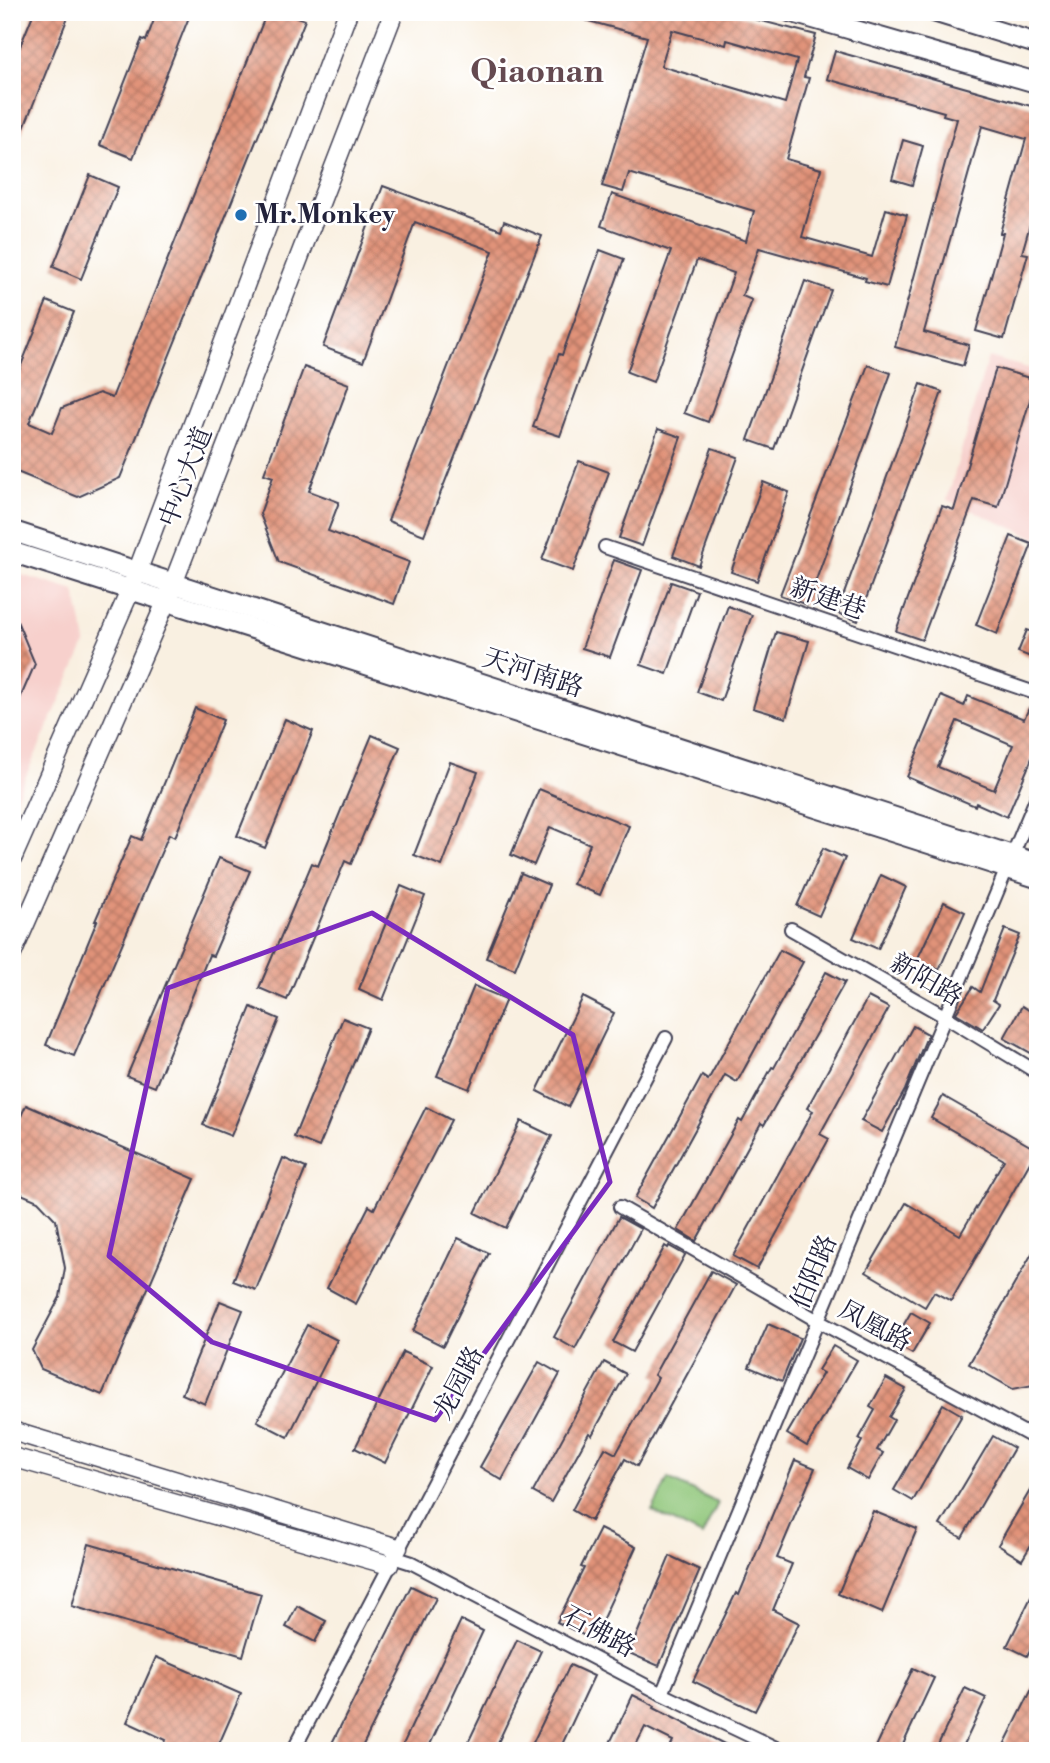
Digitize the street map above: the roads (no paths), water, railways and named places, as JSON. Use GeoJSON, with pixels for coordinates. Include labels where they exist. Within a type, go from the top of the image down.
{"type":"FeatureCollection","features":[{"type":"Feature","properties":{"kind":"main road","name":"中心大道"},"geometry":{"type":"LineString","coordinates":[[12,859],[130,591],[348,12]]}},
{"type":"Feature","properties":{"kind":"main road","name":"中心大道"},"geometry":{"type":"LineString","coordinates":[[12,954],[169,593],[394,12]]}},
{"type":"Feature","properties":{"kind":"main road"},"geometry":{"type":"LineString","coordinates":[[791,12],[1038,83]]}},
{"type":"Feature","properties":{"kind":"main road"},"geometry":{"type":"LineString","coordinates":[[935,12],[1038,44]]}},
{"type":"Feature","properties":{"kind":"main road","name":"天河南路"},"geometry":{"type":"LineString","coordinates":[[12,531],[137,571],[169,593]]}},
{"type":"Feature","properties":{"kind":"main road","name":"天河南路"},"geometry":{"type":"LineString","coordinates":[[12,552],[130,591],[169,593],[1009,861],[1038,864]]}},
{"type":"Feature","properties":{"kind":"main road","name":"天河南路"},"geometry":{"type":"LineString","coordinates":[[1009,861],[1038,878]]}},
{"type":"Feature","properties":{"kind":"main road","name":"石佛路"},"geometry":{"type":"LineString","coordinates":[[12,1431],[394,1556]]}},
{"type":"Feature","properties":{"kind":"main road","name":"石佛路"},"geometry":{"type":"LineString","coordinates":[[12,1457],[394,1556]]}},
{"type":"Feature","properties":{"kind":"street","name":"新建巷"},"geometry":{"type":"LineString","coordinates":[[605,547],[1038,694]]}},
{"type":"Feature","properties":{"kind":"street","name":"伯阳路"},"geometry":{"type":"LineString","coordinates":[[662,1694],[1038,794]]}},
{"type":"Feature","properties":{"kind":"street","name":"新阳路"},"geometry":{"type":"LineString","coordinates":[[791,929],[1038,1073]]}},
{"type":"Feature","properties":{"kind":"street","name":"龙园路"},"geometry":{"type":"LineString","coordinates":[[293,1751],[666,1038]]}},
{"type":"Feature","properties":{"kind":"street","name":"凤凰路"},"geometry":{"type":"LineString","coordinates":[[620,1208],[818,1321],[1038,1440]]}},
{"type":"Feature","properties":{"kind":"street","name":"石佛路"},"geometry":{"type":"LineString","coordinates":[[394,1556],[662,1694],[782,1751]]}},
{"type":"Feature","properties":{"kind":"place","name":"Mr.Monkey"},"geometry":{"type":"Point","coordinates":[241,215]}},
{"type":"Feature","properties":{"kind":"district","name":"Qiaonan"},"geometry":{"type":"Point","coordinates":[537,72]}}]}
